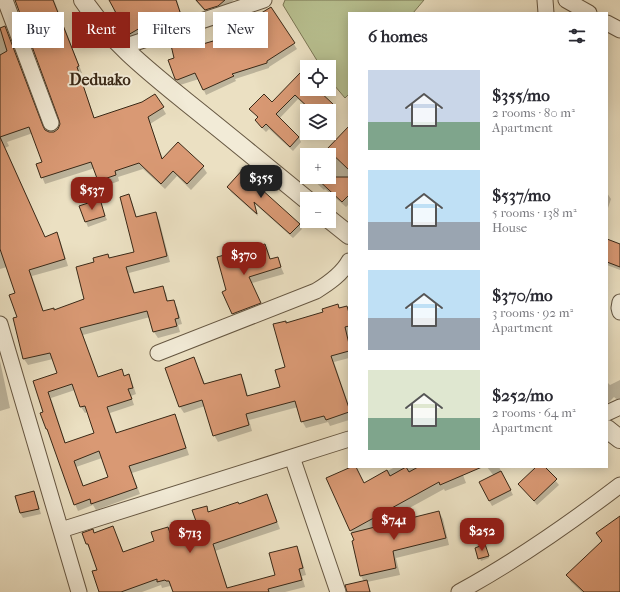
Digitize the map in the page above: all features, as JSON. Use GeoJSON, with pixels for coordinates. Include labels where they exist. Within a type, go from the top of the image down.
{"type":"FeatureCollection","features":[{"type":"Feature","properties":{"kind":"street"},"geometry":{"type":"LineString","coordinates":[[5,0],[51,123]]}},
{"type":"Feature","properties":{"kind":"street"},"geometry":{"type":"LineString","coordinates":[[83,0],[91,12]]}},
{"type":"Feature","properties":{"kind":"street"},"geometry":{"type":"LineString","coordinates":[[130,45],[264,0]]}},
{"type":"Feature","properties":{"kind":"street"},"geometry":{"type":"LineString","coordinates":[[545,0],[546,12]]}},
{"type":"Feature","properties":{"kind":"street"},"geometry":{"type":"LineString","coordinates":[[566,0],[587,12]]}},
{"type":"Feature","properties":{"kind":"street"},"geometry":{"type":"LineString","coordinates":[[608,24],[620,30]]}},
{"type":"Feature","properties":{"kind":"street"},"geometry":{"type":"LineString","coordinates":[[124,48],[154,75],[300,194]]}},
{"type":"Feature","properties":{"kind":"street"},"geometry":{"type":"LineString","coordinates":[[336,225],[348,234]]}},
{"type":"Feature","properties":{"kind":"street"},"geometry":{"type":"LineString","coordinates":[[158,353],[316,291],[337,276],[348,262]]}},
{"type":"Feature","properties":{"kind":"street"},"geometry":{"type":"LineString","coordinates":[[620,302],[620,312]]}},
{"type":"Feature","properties":{"kind":"street"},"geometry":{"type":"LineString","coordinates":[[0,324],[79,592]]}},
{"type":"Feature","properties":{"kind":"street"},"geometry":{"type":"LineString","coordinates":[[608,413],[620,407]]}},
{"type":"Feature","properties":{"kind":"street"},"geometry":{"type":"LineString","coordinates":[[608,430],[620,439]]}},
{"type":"Feature","properties":{"kind":"street"},"geometry":{"type":"LineString","coordinates":[[61,530],[348,439]]}},
{"type":"Feature","properties":{"kind":"street"},"geometry":{"type":"LineString","coordinates":[[292,457],[338,592]]}},
{"type":"Feature","properties":{"kind":"street"},"geometry":{"type":"LineString","coordinates":[[459,592],[496,572],[573,521],[620,485]]}},
{"type":"Feature","properties":{"kind":"green space"},"geometry":{"type":"Polygon","coordinates":[[[285,0],[424,0],[414,12],[348,12],[348,95],[345,98],[336,87],[336,60],[317,60],[283,5],[285,0]]]}},
{"type":"Feature","properties":{"kind":"building"},"geometry":{"type":"Polygon","coordinates":[[[15,0],[53,0],[58,12],[19,12],[15,0]]]}},
{"type":"Feature","properties":{"kind":"building"},"geometry":{"type":"Polygon","coordinates":[[[109,0],[176,0],[180,12],[138,12],[138,29],[130,34],[130,12],[116,12],[109,0]]]}},
{"type":"Feature","properties":{"kind":"building"},"geometry":{"type":"Polygon","coordinates":[[[196,0],[225,0],[218,6],[205,10],[196,0]]]}},
{"type":"Feature","properties":{"kind":"building"},"geometry":{"type":"Polygon","coordinates":[[[271,7],[295,43],[267,61],[267,63],[232,74],[234,76],[203,90],[195,73],[177,80],[175,79],[168,60],[174,58],[172,48],[205,48],[205,43],[213,41],[213,48],[268,48],[268,12],[263,12],[271,7]]]}},
{"type":"Feature","properties":{"kind":"building"},"geometry":{"type":"Polygon","coordinates":[[[5,26],[12,48],[13,48],[45,130],[54,132],[58,129],[60,124],[33,48],[64,48],[64,28],[79,66],[77,67],[94,118],[142,102],[155,94],[164,107],[148,117],[162,159],[178,142],[204,166],[187,184],[173,171],[161,184],[139,163],[115,171],[116,175],[98,181],[91,162],[41,178],[36,164],[42,162],[29,127],[0,137],[0,55],[7,51],[0,28],[5,26]]]}},
{"type":"Feature","properties":{"kind":"building"},"geometry":{"type":"Polygon","coordinates":[[[300,73],[300,96],[324,96],[333,104],[305,104],[295,95],[276,114],[299,137],[290,147],[266,124],[262,128],[255,120],[258,117],[249,109],[264,94],[272,102],[300,73]]]}},
{"type":"Feature","properties":{"kind":"building"},"geometry":{"type":"Polygon","coordinates":[[[348,127],[348,169],[336,158],[336,148],[328,148],[348,127]]]}},
{"type":"Feature","properties":{"kind":"building"},"geometry":{"type":"Polygon","coordinates":[[[0,137],[45,237],[57,232],[65,259],[29,270],[43,311],[54,308],[54,310],[84,299],[76,267],[94,262],[93,258],[108,254],[109,258],[134,252],[120,197],[129,194],[136,217],[156,212],[167,256],[126,267],[134,293],[163,286],[167,301],[174,300],[179,318],[175,319],[177,326],[153,332],[147,311],[80,328],[98,377],[122,369],[124,376],[129,374],[133,388],[128,389],[132,399],[107,407],[116,433],[175,414],[186,448],[129,466],[137,488],[91,504],[90,499],[74,505],[40,413],[43,412],[33,381],[57,373],[50,353],[23,359],[13,318],[17,317],[9,295],[15,293],[0,249],[0,137]],[[72,384],[48,392],[65,443],[94,433],[85,406],[80,407],[72,384]],[[99,451],[74,461],[83,486],[108,477],[99,451]]]}},
{"type":"Feature","properties":{"kind":"building"},"geometry":{"type":"Polygon","coordinates":[[[245,167],[264,184],[260,188],[300,224],[290,234],[254,202],[257,214],[227,187],[245,167]]]}},
{"type":"Feature","properties":{"kind":"building"},"geometry":{"type":"Polygon","coordinates":[[[336,177],[348,177],[348,196],[342,202],[336,196],[336,192],[331,192],[323,184],[336,184],[336,177]]]}},
{"type":"Feature","properties":{"kind":"building"},"geometry":{"type":"Polygon","coordinates":[[[100,199],[105,216],[85,222],[79,206],[100,199]]]}},
{"type":"Feature","properties":{"kind":"building"},"geometry":{"type":"Polygon","coordinates":[[[608,239],[620,244],[620,267],[608,262],[608,239]]]}},
{"type":"Feature","properties":{"kind":"building"},"geometry":{"type":"Polygon","coordinates":[[[265,244],[270,259],[278,257],[281,267],[249,277],[261,303],[232,314],[222,292],[226,290],[217,257],[265,244]]]}},
{"type":"Feature","properties":{"kind":"building"},"geometry":{"type":"Polygon","coordinates":[[[338,304],[339,308],[347,306],[348,310],[348,326],[345,327],[348,340],[348,351],[331,356],[348,405],[348,412],[326,420],[324,416],[301,422],[295,401],[246,414],[249,425],[213,436],[202,400],[179,407],[165,368],[194,357],[204,384],[241,374],[247,396],[280,387],[275,370],[285,367],[273,324],[286,321],[286,323],[323,312],[322,309],[338,304]]]}},
{"type":"Feature","properties":{"kind":"building"},"geometry":{"type":"Polygon","coordinates":[[[349,468],[356,468],[364,483],[387,470],[390,476],[404,468],[407,468],[409,472],[416,468],[480,468],[440,485],[439,482],[350,531],[326,478],[349,468]]]}},
{"type":"Feature","properties":{"kind":"building"},"geometry":{"type":"Polygon","coordinates":[[[535,468],[546,468],[557,479],[534,501],[518,484],[535,468]]]}},
{"type":"Feature","properties":{"kind":"building"},"geometry":{"type":"Polygon","coordinates":[[[501,471],[511,490],[489,501],[479,482],[501,471]]]}},
{"type":"Feature","properties":{"kind":"building"},"geometry":{"type":"Polygon","coordinates":[[[34,491],[39,509],[20,513],[15,496],[34,491]]]}},
{"type":"Feature","properties":{"kind":"building"},"geometry":{"type":"Polygon","coordinates":[[[267,494],[277,522],[213,544],[227,588],[275,575],[269,553],[297,546],[303,568],[299,569],[302,580],[268,589],[269,592],[173,592],[169,581],[165,580],[157,582],[157,579],[121,592],[99,592],[92,571],[97,570],[88,544],[86,544],[82,533],[93,529],[94,533],[113,526],[123,552],[154,541],[151,532],[168,527],[170,533],[197,524],[192,510],[207,506],[208,512],[238,502],[239,504],[267,494]]]}},
{"type":"Feature","properties":{"kind":"building"},"geometry":{"type":"Polygon","coordinates":[[[439,511],[446,538],[393,551],[396,568],[360,576],[352,541],[354,540],[351,533],[439,511]]]}},
{"type":"Feature","properties":{"kind":"building"},"geometry":{"type":"Polygon","coordinates":[[[620,516],[620,592],[584,592],[566,575],[602,541],[596,533],[620,516]]]}},
{"type":"Feature","properties":{"kind":"building"},"geometry":{"type":"Polygon","coordinates":[[[485,544],[489,556],[478,559],[475,548],[485,544]]]}},
{"type":"Feature","properties":{"kind":"building"},"geometry":{"type":"Polygon","coordinates":[[[367,580],[370,592],[347,592],[345,585],[367,580]]]}},
{"type":"Feature","properties":{"kind":"district","name":"Deduako"},"geometry":{"type":"Point","coordinates":[100,79]}}]}
